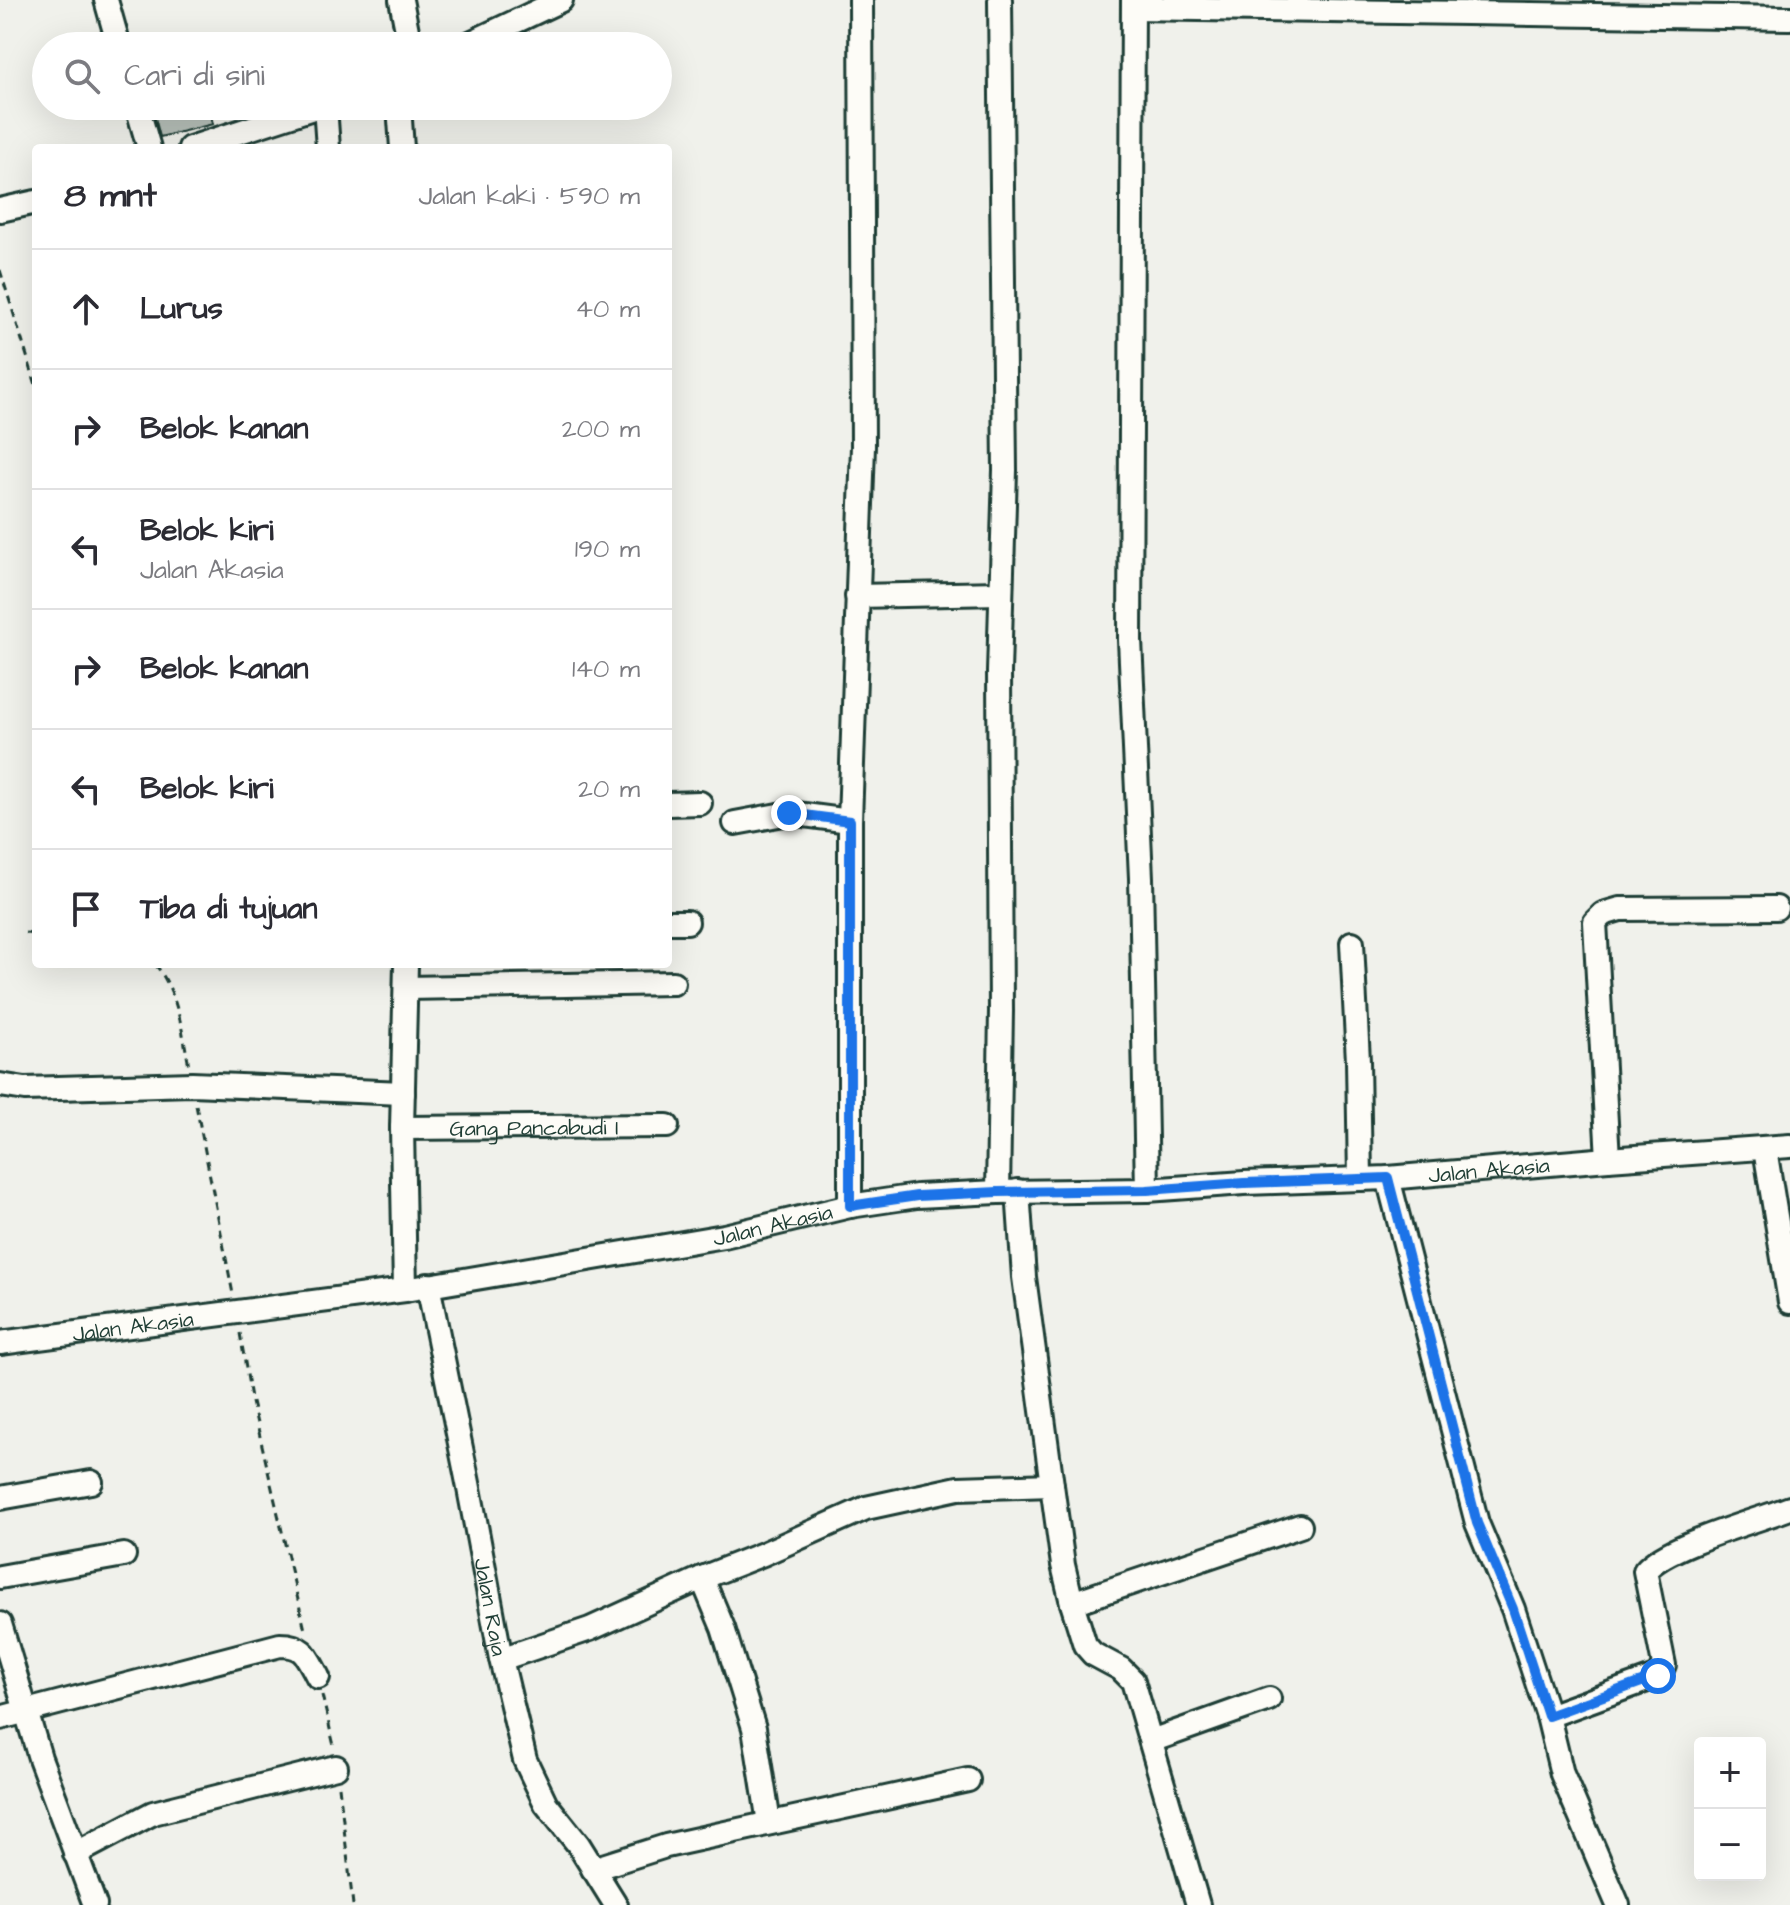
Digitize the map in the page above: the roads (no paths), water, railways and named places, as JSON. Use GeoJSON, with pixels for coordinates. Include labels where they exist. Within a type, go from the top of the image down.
{"type":"FeatureCollection","features":[{"type":"Feature","properties":{"kind":"street"},"geometry":{"type":"LineString","coordinates":[[106,0],[115,32]]}},
{"type":"Feature","properties":{"kind":"street"},"geometry":{"type":"LineString","coordinates":[[401,0],[407,32]]}},
{"type":"Feature","properties":{"kind":"street"},"geometry":{"type":"LineString","coordinates":[[494,32],[561,0]]}},
{"type":"Feature","properties":{"kind":"street"},"geometry":{"type":"LineString","coordinates":[[850,1206],[850,821],[863,446],[861,0]]}},
{"type":"Feature","properties":{"kind":"street"},"geometry":{"type":"LineString","coordinates":[[1000,0],[1005,409],[1000,593],[1001,1011],[1008,1192],[1024,1277],[1063,1565],[1072,1603],[1085,1645],[1133,1681],[1198,1905]]}},
{"type":"Feature","properties":{"kind":"street"},"geometry":{"type":"LineString","coordinates":[[1147,1190],[1142,922],[1130,640],[1133,4],[1790,18]]}},
{"type":"Feature","properties":{"kind":"street"},"geometry":{"type":"LineString","coordinates":[[141,120],[148,144]]}},
{"type":"Feature","properties":{"kind":"street"},"geometry":{"type":"LineString","coordinates":[[203,144],[278,120]]}},
{"type":"Feature","properties":{"kind":"street"},"geometry":{"type":"LineString","coordinates":[[324,120],[327,144]]}},
{"type":"Feature","properties":{"kind":"street"},"geometry":{"type":"LineString","coordinates":[[400,120],[402,144]]}},
{"type":"Feature","properties":{"kind":"street"},"geometry":{"type":"LineString","coordinates":[[0,210],[32,206]]}},
{"type":"Feature","properties":{"kind":"street"},"geometry":{"type":"LineString","coordinates":[[857,596],[1000,593]]}},
{"type":"Feature","properties":{"kind":"street"},"geometry":{"type":"LineString","coordinates":[[672,804],[700,803]]}},
{"type":"Feature","properties":{"kind":"street"},"geometry":{"type":"LineString","coordinates":[[735,823],[789,813],[850,821]]}},
{"type":"Feature","properties":{"kind":"street"},"geometry":{"type":"LineString","coordinates":[[1608,1159],[1595,922],[1603,914],[1620,909],[1776,908]]}},
{"type":"Feature","properties":{"kind":"street"},"geometry":{"type":"LineString","coordinates":[[1352,943],[1358,1048],[1360,1179]]}},
{"type":"Feature","properties":{"kind":"street"},"geometry":{"type":"LineString","coordinates":[[405,1290],[402,1128],[406,968]]}},
{"type":"Feature","properties":{"kind":"street"},"geometry":{"type":"LineString","coordinates":[[406,988],[673,983]]}},
{"type":"Feature","properties":{"kind":"street"},"geometry":{"type":"LineString","coordinates":[[0,1085],[25,1089],[192,1084],[403,1093]]}},
{"type":"Feature","properties":{"kind":"street","name":"Gang Pancabudi I"},"geometry":{"type":"LineString","coordinates":[[402,1128],[667,1126]]}},
{"type":"Feature","properties":{"kind":"street","name":"Jalan Akasia"},"geometry":{"type":"LineString","coordinates":[[0,1343],[405,1290],[724,1236],[850,1206],[917,1196],[1147,1190],[1388,1178],[1790,1146]]}},
{"type":"Feature","properties":{"kind":"street"},"geometry":{"type":"LineString","coordinates":[[1765,1149],[1790,1302]]}},
{"type":"Feature","properties":{"kind":"street"},"geometry":{"type":"LineString","coordinates":[[1388,1178],[1477,1523],[1513,1609],[1548,1716],[1562,1774],[1618,1905]]}},
{"type":"Feature","properties":{"kind":"street","name":"Jalan Raja"},"geometry":{"type":"LineString","coordinates":[[428,1285],[501,1659],[525,1760],[546,1804],[578,1844],[616,1905]]}},
{"type":"Feature","properties":{"kind":"street"},"geometry":{"type":"LineString","coordinates":[[0,1498],[91,1482]]}},
{"type":"Feature","properties":{"kind":"street"},"geometry":{"type":"LineString","coordinates":[[501,1659],[590,1629],[866,1508],[958,1488],[1052,1485]]}},
{"type":"Feature","properties":{"kind":"street"},"geometry":{"type":"LineString","coordinates":[[1548,1716],[1662,1672],[1664,1665],[1645,1571],[1652,1562],[1790,1508]]}},
{"type":"Feature","properties":{"kind":"street"},"geometry":{"type":"LineString","coordinates":[[1072,1603],[1300,1526]]}},
{"type":"Feature","properties":{"kind":"street"},"geometry":{"type":"LineString","coordinates":[[0,1577],[124,1555]]}},
{"type":"Feature","properties":{"kind":"street"},"geometry":{"type":"LineString","coordinates":[[702,1578],[723,1628],[754,1728],[769,1823]]}},
{"type":"Feature","properties":{"kind":"street"},"geometry":{"type":"LineString","coordinates":[[0,1624],[25,1712],[95,1905]]}},
{"type":"Feature","properties":{"kind":"street"},"geometry":{"type":"LineString","coordinates":[[0,1718],[280,1645],[300,1648],[318,1677]]}},
{"type":"Feature","properties":{"kind":"street"},"geometry":{"type":"LineString","coordinates":[[1151,1741],[1269,1699]]}},
{"type":"Feature","properties":{"kind":"street"},"geometry":{"type":"LineString","coordinates":[[75,1854],[153,1813],[336,1767]]}},
{"type":"Feature","properties":{"kind":"street"},"geometry":{"type":"LineString","coordinates":[[593,1869],[666,1846],[968,1780]]}}]}
